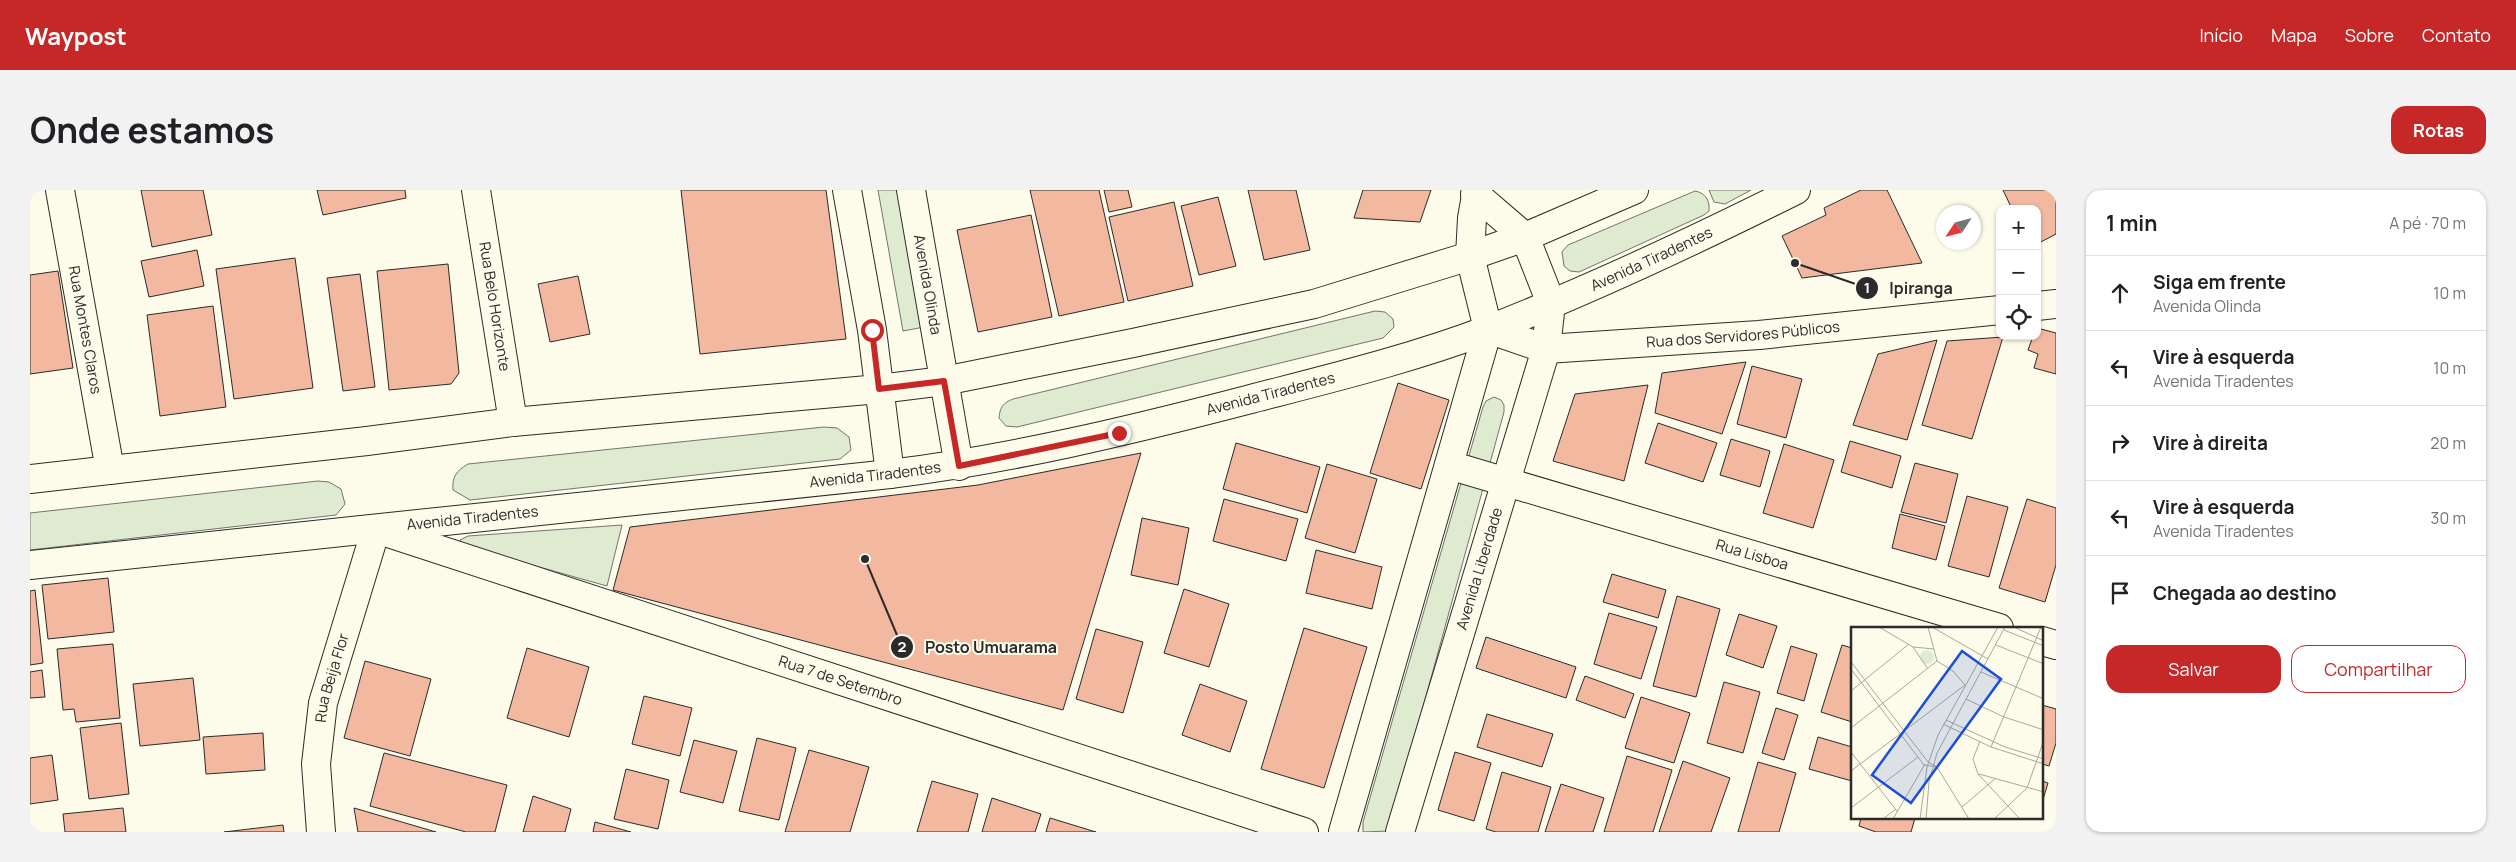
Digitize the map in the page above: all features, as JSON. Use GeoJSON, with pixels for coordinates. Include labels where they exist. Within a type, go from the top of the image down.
{"type":"FeatureCollection","features":[{"type":"Feature","properties":{"kind":"street","name":"Rua Montes Claros"},"geometry":{"type":"LineString","coordinates":[[60,190],[110,470]]}},
{"type":"Feature","properties":{"kind":"street","name":"Rua Belo Horizonte"},"geometry":{"type":"LineString","coordinates":[[476,190],[513,422]]}},
{"type":"Feature","properties":{"kind":"street"},"geometry":{"type":"LineString","coordinates":[[847,190],[872,330],[890,474]]}},
{"type":"Feature","properties":{"kind":"street","name":"Avenida Olinda"},"geometry":{"type":"LineString","coordinates":[[912,190],[959,466]]}},
{"type":"Feature","properties":{"kind":"street"},"geometry":{"type":"LineString","coordinates":[[30,479],[367,442],[513,422],[879,389],[944,381],[1142,342],[1314,304],[1470,256],[1525,236],[1634,190]]}},
{"type":"Feature","properties":{"kind":"street","name":"Avenida Tiradentes"},"geometry":{"type":"LineString","coordinates":[[30,565],[959,466],[1128,431],[1371,368],[1488,329],[1551,304],[1723,227],[1796,190]]}},
{"type":"Feature","properties":{"kind":"street"},"geometry":{"type":"LineString","coordinates":[[1476,192],[1525,236],[1551,304]]}},
{"type":"Feature","properties":{"kind":"street"},"geometry":{"type":"LineString","coordinates":[[1343,832],[1488,329],[1470,256],[1476,192]]}},
{"type":"Feature","properties":{"kind":"street","name":"Avenida Liberdade"},"geometry":{"type":"LineString","coordinates":[[1400,832],[1546,349],[1551,304]]}},
{"type":"Feature","properties":{"kind":"street"},"geometry":{"type":"LineString","coordinates":[[2041,306],[2056,304]]}},
{"type":"Feature","properties":{"kind":"street","name":"Rua dos Servidores Públicos"},"geometry":{"type":"LineString","coordinates":[[1488,329],[1546,349],[1760,335],[1996,310]]}},
{"type":"Feature","properties":{"kind":"street","name":"Rua Lisboa"},"geometry":{"type":"LineString","coordinates":[[1449,465],[1505,480],[1996,627]]}},
{"type":"Feature","properties":{"kind":"street","name":"Rua Beija Flor"},"geometry":{"type":"LineString","coordinates":[[321,832],[316,764],[323,704],[376,529]]}},
{"type":"Feature","properties":{"kind":"street","name":"Rua 7 de Setembro"},"geometry":{"type":"LineString","coordinates":[[376,529],[1304,832]]}},
{"type":"Feature","properties":{"kind":"street"},"geometry":{"type":"LineString","coordinates":[[2044,642],[2056,646]]}},
{"type":"Feature","properties":{"kind":"green space"},"geometry":{"type":"Polygon","coordinates":[[[878,190],[901,190],[924,327],[903,331],[878,190]]]}},
{"type":"Feature","properties":{"kind":"green space"},"geometry":{"type":"Polygon","coordinates":[[[1709,190],[1751,190],[1725,204],[1714,202],[1709,190]]]}},
{"type":"Feature","properties":{"kind":"green space"},"geometry":{"type":"Polygon","coordinates":[[[1695,191],[1705,196],[1708,201],[1709,211],[1704,215],[1579,272],[1570,271],[1564,266],[1562,252],[1568,245],[1695,191]]]}},
{"type":"Feature","properties":{"kind":"green space"},"geometry":{"type":"Polygon","coordinates":[[[1375,311],[1385,312],[1393,319],[1394,327],[1383,338],[1017,427],[1006,426],[999,418],[1003,406],[1013,399],[1375,311]]]}},
{"type":"Feature","properties":{"kind":"green space"},"geometry":{"type":"Polygon","coordinates":[[[1494,397],[1501,400],[1504,405],[1504,412],[1389,831],[1363,832],[1363,822],[1483,407],[1486,401],[1494,397]]]}},
{"type":"Feature","properties":{"kind":"green space"},"geometry":{"type":"Polygon","coordinates":[[[824,427],[837,428],[849,437],[851,450],[840,459],[470,500],[453,490],[453,481],[456,475],[460,469],[468,464],[824,427]]]}},
{"type":"Feature","properties":{"kind":"green space"},"geometry":{"type":"Polygon","coordinates":[[[318,481],[329,482],[341,489],[345,504],[336,515],[30,550],[30,513],[318,481]]]}},
{"type":"Feature","properties":{"kind":"green space"},"geometry":{"type":"Polygon","coordinates":[[[622,525],[607,586],[464,546],[460,540],[468,536],[622,525]]]}},
{"type":"Feature","properties":{"kind":"building"},"geometry":{"type":"Polygon","coordinates":[[[141,190],[203,190],[212,235],[152,247],[141,190]]]}},
{"type":"Feature","properties":{"kind":"building"},"geometry":{"type":"Polygon","coordinates":[[[317,190],[405,190],[406,198],[323,215],[317,190]]]}},
{"type":"Feature","properties":{"kind":"building"},"geometry":{"type":"Polygon","coordinates":[[[681,190],[826,190],[846,339],[700,354],[681,190]]]}},
{"type":"Feature","properties":{"kind":"building"},"geometry":{"type":"Polygon","coordinates":[[[1030,190],[1099,190],[1124,302],[1059,316],[1030,190]]]}},
{"type":"Feature","properties":{"kind":"building"},"geometry":{"type":"Polygon","coordinates":[[[1104,190],[1128,190],[1132,207],[1109,212],[1104,190]]]}},
{"type":"Feature","properties":{"kind":"building"},"geometry":{"type":"Polygon","coordinates":[[[1248,190],[1296,190],[1310,250],[1264,260],[1248,190]]]}},
{"type":"Feature","properties":{"kind":"building"},"geometry":{"type":"Polygon","coordinates":[[[1363,190],[1431,190],[1420,222],[1354,218],[1363,190]]]}},
{"type":"Feature","properties":{"kind":"building"},"geometry":{"type":"Polygon","coordinates":[[[1861,190],[1887,190],[1922,263],[1802,278],[1782,236],[1826,215],[1824,208],[1861,190]]]}},
{"type":"Feature","properties":{"kind":"building"},"geometry":{"type":"Polygon","coordinates":[[[2003,190],[2056,190],[2056,234],[2041,242],[2041,205],[2010,205],[2003,190]]]}},
{"type":"Feature","properties":{"kind":"building"},"geometry":{"type":"Polygon","coordinates":[[[1218,197],[1236,266],[1199,275],[1181,206],[1218,197]]]}},
{"type":"Feature","properties":{"kind":"building"},"geometry":{"type":"Polygon","coordinates":[[[1174,202],[1193,286],[1128,301],[1109,217],[1174,202]]]}},
{"type":"Feature","properties":{"kind":"building"},"geometry":{"type":"Polygon","coordinates":[[[1031,215],[1052,317],[978,332],[957,230],[1031,215]]]}},
{"type":"Feature","properties":{"kind":"building"},"geometry":{"type":"Polygon","coordinates":[[[197,250],[204,286],[149,297],[141,261],[197,250]]]}},
{"type":"Feature","properties":{"kind":"building"},"geometry":{"type":"Polygon","coordinates":[[[295,258],[313,388],[234,399],[216,269],[295,258]]]}},
{"type":"Feature","properties":{"kind":"building"},"geometry":{"type":"Polygon","coordinates":[[[448,264],[459,373],[451,384],[389,390],[377,271],[448,264]]]}},
{"type":"Feature","properties":{"kind":"building"},"geometry":{"type":"Polygon","coordinates":[[[58,271],[73,368],[30,374],[30,275],[58,271]]]}},
{"type":"Feature","properties":{"kind":"building"},"geometry":{"type":"Polygon","coordinates":[[[360,274],[375,387],[343,391],[327,278],[360,274]]]}},
{"type":"Feature","properties":{"kind":"building"},"geometry":{"type":"Polygon","coordinates":[[[578,276],[590,334],[550,342],[538,284],[578,276]]]}},
{"type":"Feature","properties":{"kind":"building"},"geometry":{"type":"Polygon","coordinates":[[[213,306],[226,407],[160,416],[147,315],[213,306]]]}},
{"type":"Feature","properties":{"kind":"building"},"geometry":{"type":"Polygon","coordinates":[[[2041,329],[2056,333],[2056,374],[2034,368],[2038,354],[2028,350],[2032,340],[2041,340],[2041,329]]]}},
{"type":"Feature","properties":{"kind":"building"},"geometry":{"type":"Polygon","coordinates":[[[1996,338],[1996,340],[2002,340],[1972,439],[1922,425],[1947,341],[1996,338]]]}},
{"type":"Feature","properties":{"kind":"building"},"geometry":{"type":"Polygon","coordinates":[[[1937,340],[1907,440],[1853,425],[1878,354],[1937,340]]]}},
{"type":"Feature","properties":{"kind":"building"},"geometry":{"type":"Polygon","coordinates":[[[1746,362],[1722,434],[1655,413],[1662,373],[1746,362]]]}},
{"type":"Feature","properties":{"kind":"building"},"geometry":{"type":"Polygon","coordinates":[[[1752,366],[1802,379],[1786,438],[1737,424],[1752,366]]]}},
{"type":"Feature","properties":{"kind":"building"},"geometry":{"type":"Polygon","coordinates":[[[1398,383],[1449,400],[1421,489],[1370,473],[1398,383]]]}},
{"type":"Feature","properties":{"kind":"building"},"geometry":{"type":"Polygon","coordinates":[[[1648,385],[1624,481],[1553,461],[1575,394],[1648,385]]]}},
{"type":"Feature","properties":{"kind":"building"},"geometry":{"type":"Polygon","coordinates":[[[1658,423],[1717,443],[1703,482],[1645,463],[1658,423]]]}},
{"type":"Feature","properties":{"kind":"building"},"geometry":{"type":"Polygon","coordinates":[[[1731,439],[1770,451],[1760,487],[1720,475],[1731,439]]]}},
{"type":"Feature","properties":{"kind":"building"},"geometry":{"type":"Polygon","coordinates":[[[1850,441],[1901,456],[1892,488],[1841,472],[1850,441]]]}},
{"type":"Feature","properties":{"kind":"building"},"geometry":{"type":"Polygon","coordinates":[[[1236,443],[1320,467],[1307,513],[1223,489],[1236,443]]]}},
{"type":"Feature","properties":{"kind":"building"},"geometry":{"type":"Polygon","coordinates":[[[1784,444],[1834,460],[1813,528],[1763,513],[1784,444]]]}},
{"type":"Feature","properties":{"kind":"building"},"geometry":{"type":"Polygon","coordinates":[[[1141,453],[1063,710],[613,590],[630,527],[978,485],[1141,453]]]}},
{"type":"Feature","properties":{"kind":"building"},"geometry":{"type":"Polygon","coordinates":[[[1915,463],[1958,474],[1946,523],[1901,512],[1915,463]]]}},
{"type":"Feature","properties":{"kind":"building"},"geometry":{"type":"Polygon","coordinates":[[[1327,464],[1377,479],[1355,553],[1305,538],[1327,464]]]}},
{"type":"Feature","properties":{"kind":"building"},"geometry":{"type":"Polygon","coordinates":[[[1967,496],[2008,507],[1989,577],[1948,566],[1967,496]]]}},
{"type":"Feature","properties":{"kind":"building"},"geometry":{"type":"Polygon","coordinates":[[[1224,499],[1298,519],[1286,561],[1213,541],[1224,499]]]}},
{"type":"Feature","properties":{"kind":"building"},"geometry":{"type":"Polygon","coordinates":[[[2027,499],[2056,508],[2056,565],[2045,602],[1999,588],[2027,499]]]}},
{"type":"Feature","properties":{"kind":"building"},"geometry":{"type":"Polygon","coordinates":[[[1900,514],[1945,526],[1936,560],[1892,548],[1900,514]]]}},
{"type":"Feature","properties":{"kind":"building"},"geometry":{"type":"Polygon","coordinates":[[[1142,518],[1189,528],[1178,585],[1131,575],[1142,518]]]}},
{"type":"Feature","properties":{"kind":"building"},"geometry":{"type":"Polygon","coordinates":[[[1316,550],[1382,567],[1372,609],[1306,593],[1316,550]]]}},
{"type":"Feature","properties":{"kind":"building"},"geometry":{"type":"Polygon","coordinates":[[[1612,574],[1666,590],[1658,618],[1603,602],[1612,574]]]}},
{"type":"Feature","properties":{"kind":"building"},"geometry":{"type":"Polygon","coordinates":[[[108,578],[114,632],[48,639],[42,585],[108,578]]]}},
{"type":"Feature","properties":{"kind":"building"},"geometry":{"type":"Polygon","coordinates":[[[1184,589],[1229,604],[1209,667],[1164,653],[1184,589]]]}},
{"type":"Feature","properties":{"kind":"building"},"geometry":{"type":"Polygon","coordinates":[[[35,590],[43,663],[30,665],[30,591],[35,590]]]}},
{"type":"Feature","properties":{"kind":"building"},"geometry":{"type":"Polygon","coordinates":[[[1677,596],[1720,609],[1696,697],[1653,686],[1677,596]]]}},
{"type":"Feature","properties":{"kind":"building"},"geometry":{"type":"Polygon","coordinates":[[[1609,613],[1657,627],[1641,679],[1594,664],[1609,613]]]}},
{"type":"Feature","properties":{"kind":"building"},"geometry":{"type":"Polygon","coordinates":[[[1739,614],[1777,626],[1763,668],[1726,655],[1739,614]]]}},
{"type":"Feature","properties":{"kind":"building"},"geometry":{"type":"Polygon","coordinates":[[[1304,628],[1367,647],[1324,788],[1261,769],[1304,628]]]}},
{"type":"Feature","properties":{"kind":"building"},"geometry":{"type":"Polygon","coordinates":[[[1096,629],[1143,642],[1123,713],[1076,699],[1096,629]]]}},
{"type":"Feature","properties":{"kind":"building"},"geometry":{"type":"Polygon","coordinates":[[[1486,637],[1576,667],[1566,698],[1476,668],[1486,637]]]}},
{"type":"Feature","properties":{"kind":"building"},"geometry":{"type":"Polygon","coordinates":[[[113,644],[120,718],[76,722],[74,709],[63,710],[57,649],[113,644]]]}},
{"type":"Feature","properties":{"kind":"building"},"geometry":{"type":"Polygon","coordinates":[[[1842,645],[1851,648],[1851,722],[1821,712],[1842,645]]]}},
{"type":"Feature","properties":{"kind":"building"},"geometry":{"type":"Polygon","coordinates":[[[1791,646],[1817,654],[1804,701],[1777,693],[1791,646]]]}},
{"type":"Feature","properties":{"kind":"building"},"geometry":{"type":"Polygon","coordinates":[[[527,648],[589,667],[569,737],[507,718],[527,648]]]}},
{"type":"Feature","properties":{"kind":"building"},"geometry":{"type":"Polygon","coordinates":[[[365,661],[431,679],[410,756],[344,738],[365,661]]]}},
{"type":"Feature","properties":{"kind":"building"},"geometry":{"type":"Polygon","coordinates":[[[42,670],[45,697],[30,698],[30,672],[42,670]]]}},
{"type":"Feature","properties":{"kind":"building"},"geometry":{"type":"Polygon","coordinates":[[[1585,676],[1634,694],[1625,718],[1576,700],[1585,676]]]}},
{"type":"Feature","properties":{"kind":"building"},"geometry":{"type":"Polygon","coordinates":[[[193,678],[200,740],[140,746],[133,684],[193,678]]]}},
{"type":"Feature","properties":{"kind":"building"},"geometry":{"type":"Polygon","coordinates":[[[1724,682],[1760,692],[1743,753],[1707,743],[1724,682]]]}},
{"type":"Feature","properties":{"kind":"building"},"geometry":{"type":"Polygon","coordinates":[[[1200,684],[1247,701],[1230,752],[1182,735],[1200,684]]]}},
{"type":"Feature","properties":{"kind":"building"},"geometry":{"type":"Polygon","coordinates":[[[644,696],[692,708],[680,756],[632,744],[644,696]]]}},
{"type":"Feature","properties":{"kind":"building"},"geometry":{"type":"Polygon","coordinates":[[[1641,697],[1690,713],[1674,763],[1625,748],[1641,697]]]}},
{"type":"Feature","properties":{"kind":"building"},"geometry":{"type":"Polygon","coordinates":[[[2044,706],[2056,709],[2056,743],[2049,766],[2044,765],[2044,706]]]}},
{"type":"Feature","properties":{"kind":"building"},"geometry":{"type":"Polygon","coordinates":[[[1776,708],[1798,715],[1784,760],[1762,753],[1776,708]]]}},
{"type":"Feature","properties":{"kind":"building"},"geometry":{"type":"Polygon","coordinates":[[[1487,714],[1553,734],[1542,767],[1477,747],[1487,714]]]}},
{"type":"Feature","properties":{"kind":"building"},"geometry":{"type":"Polygon","coordinates":[[[121,723],[129,794],[89,799],[80,728],[121,723]]]}},
{"type":"Feature","properties":{"kind":"building"},"geometry":{"type":"Polygon","coordinates":[[[263,733],[265,770],[206,774],[203,737],[263,733]]]}},
{"type":"Feature","properties":{"kind":"building"},"geometry":{"type":"Polygon","coordinates":[[[1818,737],[1851,747],[1851,781],[1809,769],[1818,737]]]}},
{"type":"Feature","properties":{"kind":"building"},"geometry":{"type":"Polygon","coordinates":[[[757,738],[796,748],[779,820],[739,811],[757,738]]]}},
{"type":"Feature","properties":{"kind":"building"},"geometry":{"type":"Polygon","coordinates":[[[694,740],[737,751],[723,803],[680,792],[694,740]]]}},
{"type":"Feature","properties":{"kind":"building"},"geometry":{"type":"Polygon","coordinates":[[[809,750],[869,767],[850,832],[785,832],[809,750]]]}},
{"type":"Feature","properties":{"kind":"building"},"geometry":{"type":"Polygon","coordinates":[[[1455,752],[1491,763],[1474,821],[1438,810],[1455,752]]]}},
{"type":"Feature","properties":{"kind":"building"},"geometry":{"type":"Polygon","coordinates":[[[384,753],[507,785],[495,832],[466,832],[370,806],[384,753]]]}},
{"type":"Feature","properties":{"kind":"building"},"geometry":{"type":"Polygon","coordinates":[[[52,755],[58,800],[30,804],[30,758],[52,755]]]}},
{"type":"Feature","properties":{"kind":"building"},"geometry":{"type":"Polygon","coordinates":[[[1627,756],[1672,770],[1653,832],[1604,832],[1627,756]]]}},
{"type":"Feature","properties":{"kind":"building"},"geometry":{"type":"Polygon","coordinates":[[[1683,761],[1730,778],[1711,832],[1659,832],[1683,761]]]}},
{"type":"Feature","properties":{"kind":"building"},"geometry":{"type":"Polygon","coordinates":[[[1758,762],[1796,773],[1779,832],[1738,832],[1758,762]]]}},
{"type":"Feature","properties":{"kind":"building"},"geometry":{"type":"Polygon","coordinates":[[[626,769],[669,780],[658,829],[614,819],[626,769]]]}},
{"type":"Feature","properties":{"kind":"building"},"geometry":{"type":"Polygon","coordinates":[[[1502,772],[1551,787],[1538,832],[1496,832],[1486,829],[1502,772]]]}},
{"type":"Feature","properties":{"kind":"building"},"geometry":{"type":"Polygon","coordinates":[[[932,781],[978,794],[968,832],[917,832],[932,781]]]}},
{"type":"Feature","properties":{"kind":"building"},"geometry":{"type":"Polygon","coordinates":[[[2044,782],[2048,783],[2044,796],[2044,782]]]}},
{"type":"Feature","properties":{"kind":"building"},"geometry":{"type":"Polygon","coordinates":[[[1561,784],[1604,798],[1593,832],[1545,832],[1561,784]]]}},
{"type":"Feature","properties":{"kind":"building"},"geometry":{"type":"Polygon","coordinates":[[[533,796],[571,809],[565,832],[523,832],[533,796]]]}},
{"type":"Feature","properties":{"kind":"building"},"geometry":{"type":"Polygon","coordinates":[[[992,798],[1041,814],[1035,832],[982,832],[992,798]]]}},
{"type":"Feature","properties":{"kind":"building"},"geometry":{"type":"Polygon","coordinates":[[[123,808],[126,832],[65,832],[63,814],[123,808]]]}},
{"type":"Feature","properties":{"kind":"building"},"geometry":{"type":"Polygon","coordinates":[[[354,808],[436,832],[358,832],[354,808]]]}},
{"type":"Feature","properties":{"kind":"building"},"geometry":{"type":"Polygon","coordinates":[[[1050,818],[1096,832],[1046,832],[1050,818]]]}},
{"type":"Feature","properties":{"kind":"building"},"geometry":{"type":"Polygon","coordinates":[[[1860,820],[1914,820],[1911,832],[1876,832],[1859,826],[1860,820]]]}},
{"type":"Feature","properties":{"kind":"building"},"geometry":{"type":"Polygon","coordinates":[[[595,822],[631,832],[593,832],[595,822]]]}},
{"type":"Feature","properties":{"kind":"building"},"geometry":{"type":"Polygon","coordinates":[[[283,825],[284,832],[224,832],[283,825]]]}},
{"type":"Feature","properties":{"kind":"place","name":"Ipiranga"},"geometry":{"type":"Point","coordinates":[1795,263]}},
{"type":"Feature","properties":{"kind":"place","name":"Posto Umuarama"},"geometry":{"type":"Point","coordinates":[865,559]}},
{"type":"Feature","properties":{"kind":"route"},"geometry":{"type":"LineString","coordinates":[[872,330],[879,389],[944,381],[959,466],[1016,456],[1119,433]]}}]}
